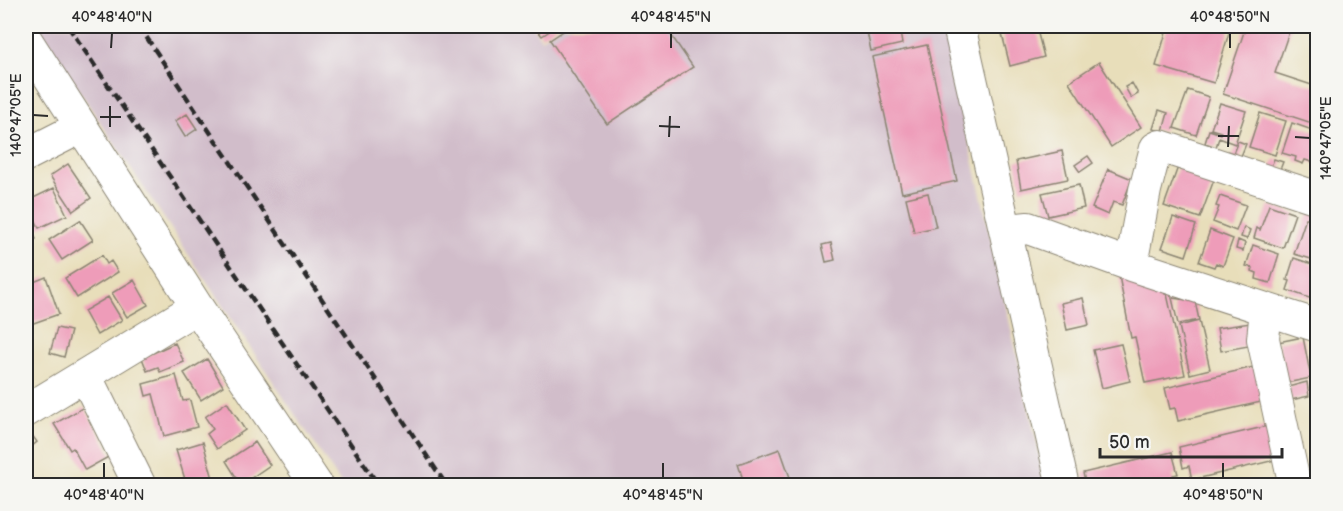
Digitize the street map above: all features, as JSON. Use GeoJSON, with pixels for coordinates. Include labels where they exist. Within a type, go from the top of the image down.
{"type":"FeatureCollection","features":[{"type":"Feature","properties":{"kind":"street"},"geometry":{"type":"LineString","coordinates":[[959,26],[1063,486]]}},
{"type":"Feature","properties":{"kind":"street"},"geometry":{"type":"LineString","coordinates":[[26,40],[197,307],[317,486]]}},
{"type":"Feature","properties":{"kind":"street"},"geometry":{"type":"LineString","coordinates":[[26,155],[81,127]]}},
{"type":"Feature","properties":{"kind":"street"},"geometry":{"type":"LineString","coordinates":[[1131,265],[1145,190],[1156,148],[1160,146],[1317,198]]}},
{"type":"Feature","properties":{"kind":"street"},"geometry":{"type":"LineString","coordinates":[[1006,230],[1028,228],[1131,265],[1317,325]]}},
{"type":"Feature","properties":{"kind":"street"},"geometry":{"type":"LineString","coordinates":[[26,411],[197,307]]}},
{"type":"Feature","properties":{"kind":"street"},"geometry":{"type":"LineString","coordinates":[[1266,309],[1263,339],[1295,486]]}},
{"type":"Feature","properties":{"kind":"street"},"geometry":{"type":"LineString","coordinates":[[85,375],[140,486]]}},
{"type":"Feature","properties":{"kind":"shaded area"},"geometry":{"type":"Polygon","coordinates":[[[36,26],[532,26],[541,39],[561,26],[943,26],[1046,485],[342,485],[36,26]]]}},
{"type":"Feature","properties":{"kind":"building"},"geometry":{"type":"Polygon","coordinates":[[[534,26],[557,26],[542,36],[534,26]]]}},
{"type":"Feature","properties":{"kind":"building"},"geometry":{"type":"Polygon","coordinates":[[[571,26],[665,26],[693,67],[607,124],[550,40],[571,26]]]}},
{"type":"Feature","properties":{"kind":"building"},"geometry":{"type":"Polygon","coordinates":[[[899,26],[902,44],[871,51],[866,27],[899,26]]]}},
{"type":"Feature","properties":{"kind":"building"},"geometry":{"type":"Polygon","coordinates":[[[1000,26],[1036,26],[1044,57],[1010,66],[1000,26]]]}},
{"type":"Feature","properties":{"kind":"building"},"geometry":{"type":"Polygon","coordinates":[[[1168,26],[1231,26],[1214,83],[1156,66],[1168,26]]]}},
{"type":"Feature","properties":{"kind":"building"},"geometry":{"type":"Polygon","coordinates":[[[1246,26],[1291,26],[1275,73],[1318,87],[1318,125],[1223,94],[1246,26]]]}},
{"type":"Feature","properties":{"kind":"building"},"geometry":{"type":"Polygon","coordinates":[[[927,45],[957,181],[902,193],[872,57],[927,45]]]}},
{"type":"Feature","properties":{"kind":"building"},"geometry":{"type":"Polygon","coordinates":[[[1099,62],[1141,127],[1111,147],[1069,82],[1099,62]]]}},
{"type":"Feature","properties":{"kind":"building"},"geometry":{"type":"Polygon","coordinates":[[[1132,83],[1138,94],[1131,98],[1125,87],[1132,83]]]}},
{"type":"Feature","properties":{"kind":"building"},"geometry":{"type":"Polygon","coordinates":[[[1188,90],[1209,97],[1196,135],[1174,128],[1188,90]]]}},
{"type":"Feature","properties":{"kind":"building"},"geometry":{"type":"Polygon","coordinates":[[[1220,103],[1246,111],[1235,144],[1219,138],[1216,147],[1205,143],[1209,130],[1221,134],[1211,129],[1220,103]]]}},
{"type":"Feature","properties":{"kind":"building"},"geometry":{"type":"Polygon","coordinates":[[[26,107],[31,123],[26,125],[26,107]]]}},
{"type":"Feature","properties":{"kind":"building"},"geometry":{"type":"Polygon","coordinates":[[[1159,110],[1168,113],[1163,131],[1153,129],[1159,110]]]}},
{"type":"Feature","properties":{"kind":"building"},"geometry":{"type":"Polygon","coordinates":[[[1260,113],[1286,121],[1275,155],[1249,147],[1260,113]]]}},
{"type":"Feature","properties":{"kind":"building"},"geometry":{"type":"Polygon","coordinates":[[[187,114],[197,129],[185,137],[175,121],[187,114]]]}},
{"type":"Feature","properties":{"kind":"building"},"geometry":{"type":"Polygon","coordinates":[[[1292,123],[1318,132],[1318,155],[1315,163],[1305,160],[1303,164],[1295,161],[1296,157],[1282,153],[1292,123]]]}},
{"type":"Feature","properties":{"kind":"building"},"geometry":{"type":"Polygon","coordinates":[[[1238,141],[1246,144],[1239,161],[1231,158],[1238,141]]]}},
{"type":"Feature","properties":{"kind":"building"},"geometry":{"type":"Polygon","coordinates":[[[1062,151],[1068,179],[1021,189],[1016,161],[1062,151]]]}},
{"type":"Feature","properties":{"kind":"building"},"geometry":{"type":"Polygon","coordinates":[[[1088,156],[1093,163],[1080,172],[1075,165],[1088,156]]]}},
{"type":"Feature","properties":{"kind":"building"},"geometry":{"type":"Polygon","coordinates":[[[1274,159],[1283,162],[1279,172],[1270,169],[1274,159]]]}},
{"type":"Feature","properties":{"kind":"building"},"geometry":{"type":"Polygon","coordinates":[[[68,164],[91,198],[73,211],[50,176],[68,164]]]}},
{"type":"Feature","properties":{"kind":"building"},"geometry":{"type":"Polygon","coordinates":[[[1179,164],[1215,177],[1200,218],[1164,206],[1179,164]]]}},
{"type":"Feature","properties":{"kind":"building"},"geometry":{"type":"Polygon","coordinates":[[[1108,169],[1132,179],[1122,205],[1113,202],[1108,215],[1092,208],[1108,169]]]}},
{"type":"Feature","properties":{"kind":"building"},"geometry":{"type":"Polygon","coordinates":[[[1079,185],[1084,208],[1048,216],[1042,193],[1079,185]]]}},
{"type":"Feature","properties":{"kind":"building"},"geometry":{"type":"Polygon","coordinates":[[[54,188],[67,215],[39,228],[27,201],[54,188]]]}},
{"type":"Feature","properties":{"kind":"building"},"geometry":{"type":"Polygon","coordinates":[[[928,193],[936,227],[914,232],[906,198],[928,193]]]}},
{"type":"Feature","properties":{"kind":"building"},"geometry":{"type":"Polygon","coordinates":[[[1220,196],[1246,205],[1236,231],[1213,222],[1219,207],[1216,206],[1220,196]]]}},
{"type":"Feature","properties":{"kind":"building"},"geometry":{"type":"Polygon","coordinates":[[[1269,205],[1295,214],[1283,248],[1254,238],[1257,228],[1260,230],[1269,205]]]}},
{"type":"Feature","properties":{"kind":"building"},"geometry":{"type":"Polygon","coordinates":[[[1311,209],[1318,211],[1318,261],[1294,254],[1311,209]]]}},
{"type":"Feature","properties":{"kind":"building"},"geometry":{"type":"Polygon","coordinates":[[[1173,217],[1196,225],[1186,256],[1162,248],[1173,217]]]}},
{"type":"Feature","properties":{"kind":"building"},"geometry":{"type":"Polygon","coordinates":[[[26,219],[36,239],[26,245],[26,219]]]}},
{"type":"Feature","properties":{"kind":"building"},"geometry":{"type":"Polygon","coordinates":[[[80,220],[93,240],[62,260],[49,240],[80,220]]]}},
{"type":"Feature","properties":{"kind":"building"},"geometry":{"type":"Polygon","coordinates":[[[1244,227],[1250,230],[1247,239],[1241,237],[1244,227]]]}},
{"type":"Feature","properties":{"kind":"building"},"geometry":{"type":"Polygon","coordinates":[[[1210,230],[1233,239],[1223,266],[1216,263],[1214,267],[1199,262],[1210,230]]]}},
{"type":"Feature","properties":{"kind":"building"},"geometry":{"type":"Polygon","coordinates":[[[1238,240],[1245,243],[1243,251],[1236,249],[1238,240]]]}},
{"type":"Feature","properties":{"kind":"building"},"geometry":{"type":"Polygon","coordinates":[[[831,243],[835,260],[826,262],[822,245],[831,243]]]}},
{"type":"Feature","properties":{"kind":"building"},"geometry":{"type":"Polygon","coordinates":[[[1253,245],[1279,254],[1270,283],[1256,279],[1257,273],[1252,271],[1253,268],[1246,266],[1253,245]]]}},
{"type":"Feature","properties":{"kind":"building"},"geometry":{"type":"Polygon","coordinates":[[[102,255],[107,264],[111,261],[118,272],[77,298],[65,278],[102,255]]]}},
{"type":"Feature","properties":{"kind":"building"},"geometry":{"type":"Polygon","coordinates":[[[1294,258],[1318,266],[1318,288],[1316,293],[1309,298],[1287,290],[1290,281],[1287,280],[1294,258]]]}},
{"type":"Feature","properties":{"kind":"building"},"geometry":{"type":"Polygon","coordinates":[[[1119,276],[1164,288],[1185,375],[1145,383],[1135,337],[1131,338],[1119,276]]]}},
{"type":"Feature","properties":{"kind":"building"},"geometry":{"type":"Polygon","coordinates":[[[46,277],[59,314],[28,325],[26,285],[46,277]]]}},
{"type":"Feature","properties":{"kind":"building"},"geometry":{"type":"Polygon","coordinates":[[[134,280],[148,305],[127,317],[112,293],[134,280]]]}},
{"type":"Feature","properties":{"kind":"building"},"geometry":{"type":"Polygon","coordinates":[[[108,297],[122,320],[97,335],[84,311],[108,297]]]}},
{"type":"Feature","properties":{"kind":"building"},"geometry":{"type":"Polygon","coordinates":[[[1083,298],[1089,325],[1067,330],[1061,303],[1083,298]]]}},
{"type":"Feature","properties":{"kind":"building"},"geometry":{"type":"Polygon","coordinates":[[[1172,298],[1195,301],[1199,320],[1178,324],[1172,298]]]}},
{"type":"Feature","properties":{"kind":"building"},"geometry":{"type":"Polygon","coordinates":[[[1199,321],[1210,369],[1190,374],[1179,326],[1199,321]]]}},
{"type":"Feature","properties":{"kind":"building"},"geometry":{"type":"Polygon","coordinates":[[[1250,323],[1254,345],[1221,351],[1217,328],[1250,323]]]}},
{"type":"Feature","properties":{"kind":"building"},"geometry":{"type":"Polygon","coordinates":[[[57,328],[71,331],[64,357],[50,353],[57,328]]]}},
{"type":"Feature","properties":{"kind":"building"},"geometry":{"type":"Polygon","coordinates":[[[1303,337],[1311,378],[1286,383],[1278,342],[1303,337]]]}},
{"type":"Feature","properties":{"kind":"building"},"geometry":{"type":"Polygon","coordinates":[[[175,343],[184,362],[160,372],[158,367],[147,371],[142,358],[175,343]]]}},
{"type":"Feature","properties":{"kind":"building"},"geometry":{"type":"Polygon","coordinates":[[[1121,344],[1130,381],[1102,388],[1093,350],[1121,344]]]}},
{"type":"Feature","properties":{"kind":"building"},"geometry":{"type":"Polygon","coordinates":[[[1318,353],[1318,376],[1316,376],[1312,354],[1318,353]]]}},
{"type":"Feature","properties":{"kind":"building"},"geometry":{"type":"Polygon","coordinates":[[[207,359],[223,386],[201,400],[184,373],[207,359]]]}},
{"type":"Feature","properties":{"kind":"building"},"geometry":{"type":"Polygon","coordinates":[[[1258,366],[1261,402],[1178,421],[1175,408],[1170,409],[1165,388],[1258,366]]]}},
{"type":"Feature","properties":{"kind":"building"},"geometry":{"type":"Polygon","coordinates":[[[176,375],[183,401],[190,400],[197,427],[164,436],[153,394],[146,396],[143,384],[176,375]]]}},
{"type":"Feature","properties":{"kind":"building"},"geometry":{"type":"Polygon","coordinates":[[[1307,382],[1309,396],[1291,400],[1288,387],[1307,382]]]}},
{"type":"Feature","properties":{"kind":"building"},"geometry":{"type":"Polygon","coordinates":[[[227,402],[245,430],[217,449],[207,434],[213,429],[205,417],[227,402]]]}},
{"type":"Feature","properties":{"kind":"building"},"geometry":{"type":"Polygon","coordinates":[[[84,407],[112,455],[85,470],[73,448],[70,450],[54,424],[84,407]]]}},
{"type":"Feature","properties":{"kind":"building"},"geometry":{"type":"Polygon","coordinates":[[[1272,425],[1275,460],[1192,480],[1189,466],[1183,468],[1179,447],[1272,425]]]}},
{"type":"Feature","properties":{"kind":"building"},"geometry":{"type":"Polygon","coordinates":[[[26,427],[37,442],[26,451],[26,427]]]}},
{"type":"Feature","properties":{"kind":"building"},"geometry":{"type":"Polygon","coordinates":[[[203,442],[215,486],[187,486],[176,450],[203,442]]]}},
{"type":"Feature","properties":{"kind":"building"},"geometry":{"type":"Polygon","coordinates":[[[255,442],[270,465],[241,485],[226,461],[255,442]]]}},
{"type":"Feature","properties":{"kind":"building"},"geometry":{"type":"Polygon","coordinates":[[[780,449],[793,486],[745,486],[738,464],[780,449]]]}},
{"type":"Feature","properties":{"kind":"building"},"geometry":{"type":"Polygon","coordinates":[[[1172,452],[1178,474],[1173,475],[1175,486],[1086,486],[1083,473],[1172,452]]]}},
{"type":"Feature","properties":{"kind":"building"},"geometry":{"type":"Polygon","coordinates":[[[26,470],[35,486],[26,486],[26,470]]]}},
{"type":"Feature","properties":{"kind":"railway"},"geometry":{"type":"LineString","coordinates":[[68,26],[379,486]]}},
{"type":"Feature","properties":{"kind":"railway"},"geometry":{"type":"LineString","coordinates":[[139,26],[447,486]]}}]}
